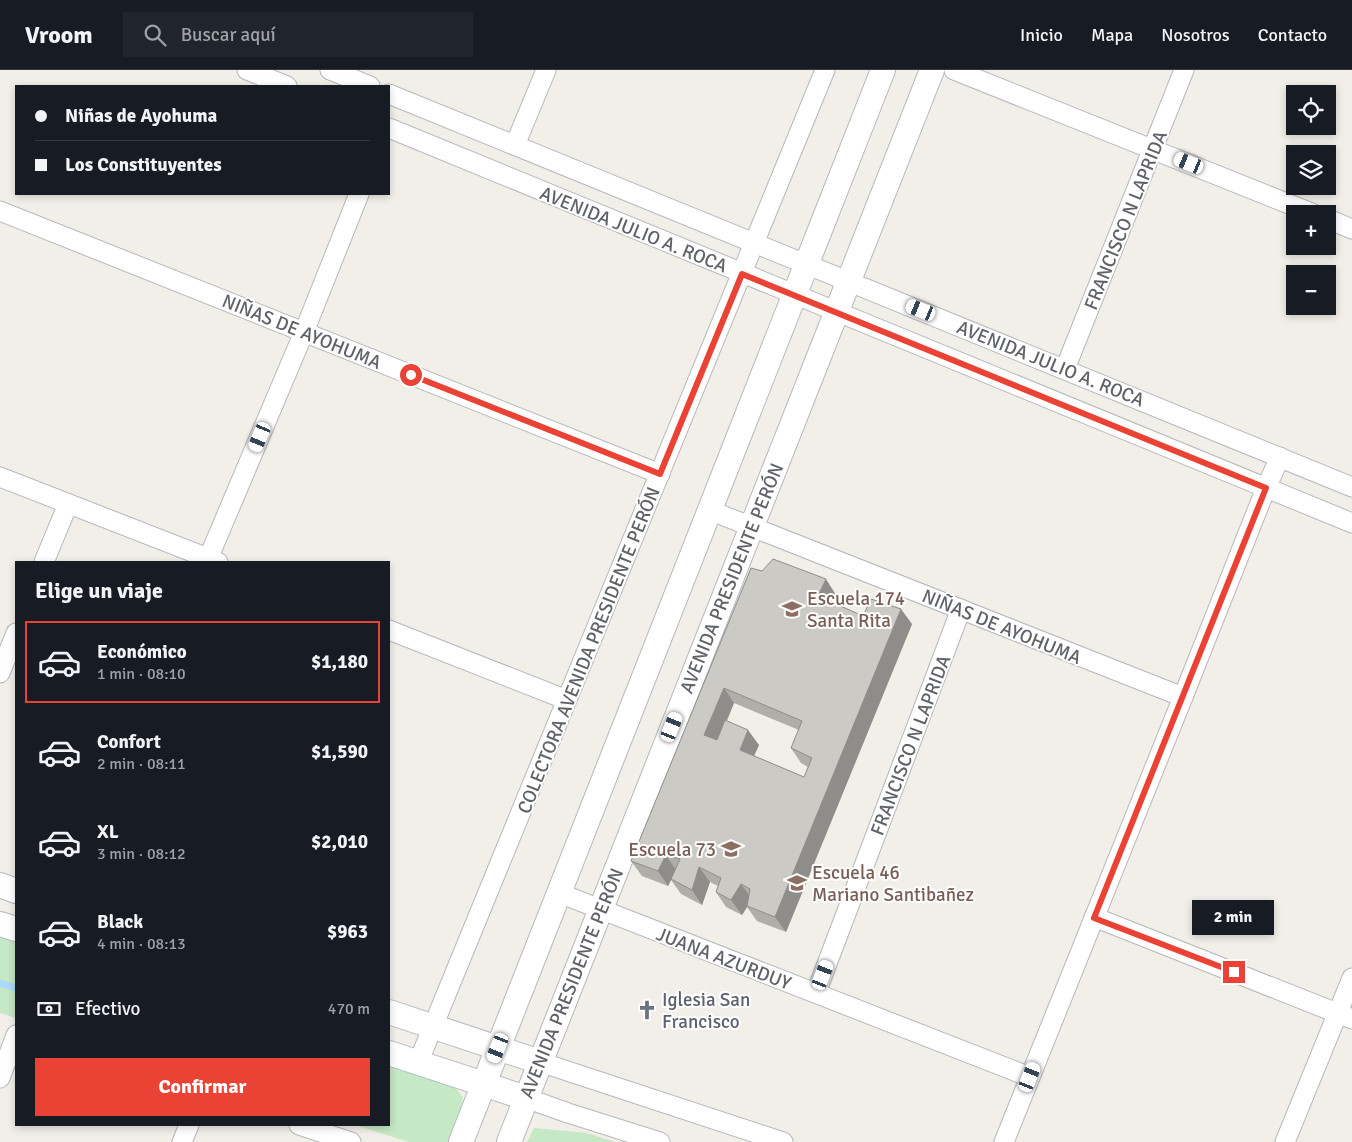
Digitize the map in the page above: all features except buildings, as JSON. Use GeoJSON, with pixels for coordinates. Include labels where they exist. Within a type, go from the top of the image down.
{"type":"FeatureCollection","features":[{"type":"Feature","properties":{"kind":"street"},"geometry":{"type":"LineString","coordinates":[[247,70],[284,85]]}},
{"type":"Feature","properties":{"kind":"street"},"geometry":{"type":"LineString","coordinates":[[330,70],[368,85]]}},
{"type":"Feature","properties":{"kind":"street"},"geometry":{"type":"LineString","coordinates":[[515,145],[546,70]]}},
{"type":"Feature","properties":{"kind":"street","name":"COLECTORA AVENIDA PRESIDENTE PERÓN"},"geometry":{"type":"LineString","coordinates":[[418,1063],[826,70]]}},
{"type":"Feature","properties":{"kind":"street"},"geometry":{"type":"LineString","coordinates":[[461,1142],[883,70]]}},
{"type":"Feature","properties":{"kind":"street","name":"AVENIDA PRESIDENTE PERÓN"},"geometry":{"type":"LineString","coordinates":[[509,1142],[932,70]]}},
{"type":"Feature","properties":{"kind":"street"},"geometry":{"type":"LineString","coordinates":[[954,70],[1292,205]]}},
{"type":"Feature","properties":{"kind":"street","name":"FRANCISCO N LAPRIDA"},"geometry":{"type":"LineString","coordinates":[[1065,369],[1184,70]]}},
{"type":"Feature","properties":{"kind":"street"},"geometry":{"type":"LineString","coordinates":[[390,114],[393,96]]}},
{"type":"Feature","properties":{"kind":"street","name":"AVENIDA JULIO A. ROCA"},"geometry":{"type":"LineString","coordinates":[[393,96],[1352,486]]}},
{"type":"Feature","properties":{"kind":"street","name":"AVENIDA JULIO A. ROCA"},"geometry":{"type":"LineString","coordinates":[[390,128],[1352,523]]}},
{"type":"Feature","properties":{"kind":"street"},"geometry":{"type":"LineString","coordinates":[[0,477],[213,561],[359,195]]}},
{"type":"Feature","properties":{"kind":"street","name":"NIÑAS DE AYOHUMA"},"geometry":{"type":"LineString","coordinates":[[0,211],[660,474]]}},
{"type":"Feature","properties":{"kind":"street"},"geometry":{"type":"LineString","coordinates":[[1336,222],[1352,229]]}},
{"type":"Feature","properties":{"kind":"street"},"geometry":{"type":"LineString","coordinates":[[1004,1142],[1280,457]]}},
{"type":"Feature","properties":{"kind":"street"},"geometry":{"type":"LineString","coordinates":[[44,561],[68,504]]}},
{"type":"Feature","properties":{"kind":"street","name":"NIÑAS DE AYOHUMA"},"geometry":{"type":"LineString","coordinates":[[709,510],[1183,697]]}},
{"type":"Feature","properties":{"kind":"street","name":"FRANCISCO N LAPRIDA"},"geometry":{"type":"LineString","coordinates":[[816,994],[961,610]]}},
{"type":"Feature","properties":{"kind":"street"},"geometry":{"type":"LineString","coordinates":[[390,630],[567,700]]}},
{"type":"Feature","properties":{"kind":"street"},"geometry":{"type":"LineString","coordinates":[[0,673],[15,636]]}},
{"type":"Feature","properties":{"kind":"street"},"geometry":{"type":"LineString","coordinates":[[0,885],[15,890]]}},
{"type":"Feature","properties":{"kind":"street","name":"JUANA AZURDUY"},"geometry":{"type":"LineString","coordinates":[[559,893],[1030,1077]]}},
{"type":"Feature","properties":{"kind":"street"},"geometry":{"type":"LineString","coordinates":[[1094,918],[1345,1016]]}},
{"type":"Feature","properties":{"kind":"street"},"geometry":{"type":"LineString","coordinates":[[0,924],[15,929]]}},
{"type":"Feature","properties":{"kind":"street"},"geometry":{"type":"LineString","coordinates":[[1285,1142],[1345,1016],[1352,978]]}},
{"type":"Feature","properties":{"kind":"street"},"geometry":{"type":"LineString","coordinates":[[390,1012],[783,1142]]}},
{"type":"Feature","properties":{"kind":"street"},"geometry":{"type":"LineString","coordinates":[[0,1029],[15,1034]]}},
{"type":"Feature","properties":{"kind":"street"},"geometry":{"type":"LineString","coordinates":[[0,1078],[15,1037]]}},
{"type":"Feature","properties":{"kind":"street"},"geometry":{"type":"LineString","coordinates":[[390,1053],[660,1142]]}},
{"type":"Feature","properties":{"kind":"street"},"geometry":{"type":"LineString","coordinates":[[182,1142],[189,1126]]}},
{"type":"Feature","properties":{"kind":"street"},"geometry":{"type":"LineString","coordinates":[[301,1126],[351,1142]]}},
{"type":"Feature","properties":{"kind":"green space"},"geometry":{"type":"Polygon","coordinates":[[[0,937],[15,942],[15,1018],[0,1013],[0,937]]]}},
{"type":"Feature","properties":{"kind":"green space"},"geometry":{"type":"Polygon","coordinates":[[[390,1063],[451,1083],[463,1097],[458,1123],[451,1142],[409,1142],[358,1126],[390,1126],[390,1063]]]}},
{"type":"Feature","properties":{"kind":"green space"},"geometry":{"type":"Polygon","coordinates":[[[534,1128],[587,1133],[615,1142],[527,1142],[534,1128]]]}},
{"type":"Feature","properties":{"kind":"waterway"},"geometry":{"type":"LineString","coordinates":[[0,983],[15,988]]}},
{"type":"Feature","properties":{"kind":"place","name":"Escuela 174 Santa Rita"},"geometry":{"type":"Point","coordinates":[792,609]}},
{"type":"Feature","properties":{"kind":"place","name":"Escuela 73"},"geometry":{"type":"Point","coordinates":[731,849]}},
{"type":"Feature","properties":{"kind":"place","name":"Escuela 46 Mariano Santibañez"},"geometry":{"type":"Point","coordinates":[797,883]}},
{"type":"Feature","properties":{"kind":"place","name":"Iglesia San Francisco"},"geometry":{"type":"Point","coordinates":[647,1010]}},
{"type":"Feature","properties":{"kind":"route"},"geometry":{"type":"LineString","coordinates":[[411,375],[660,474],[742,274],[1266,488],[1094,918],[1234,972]]}}]}
